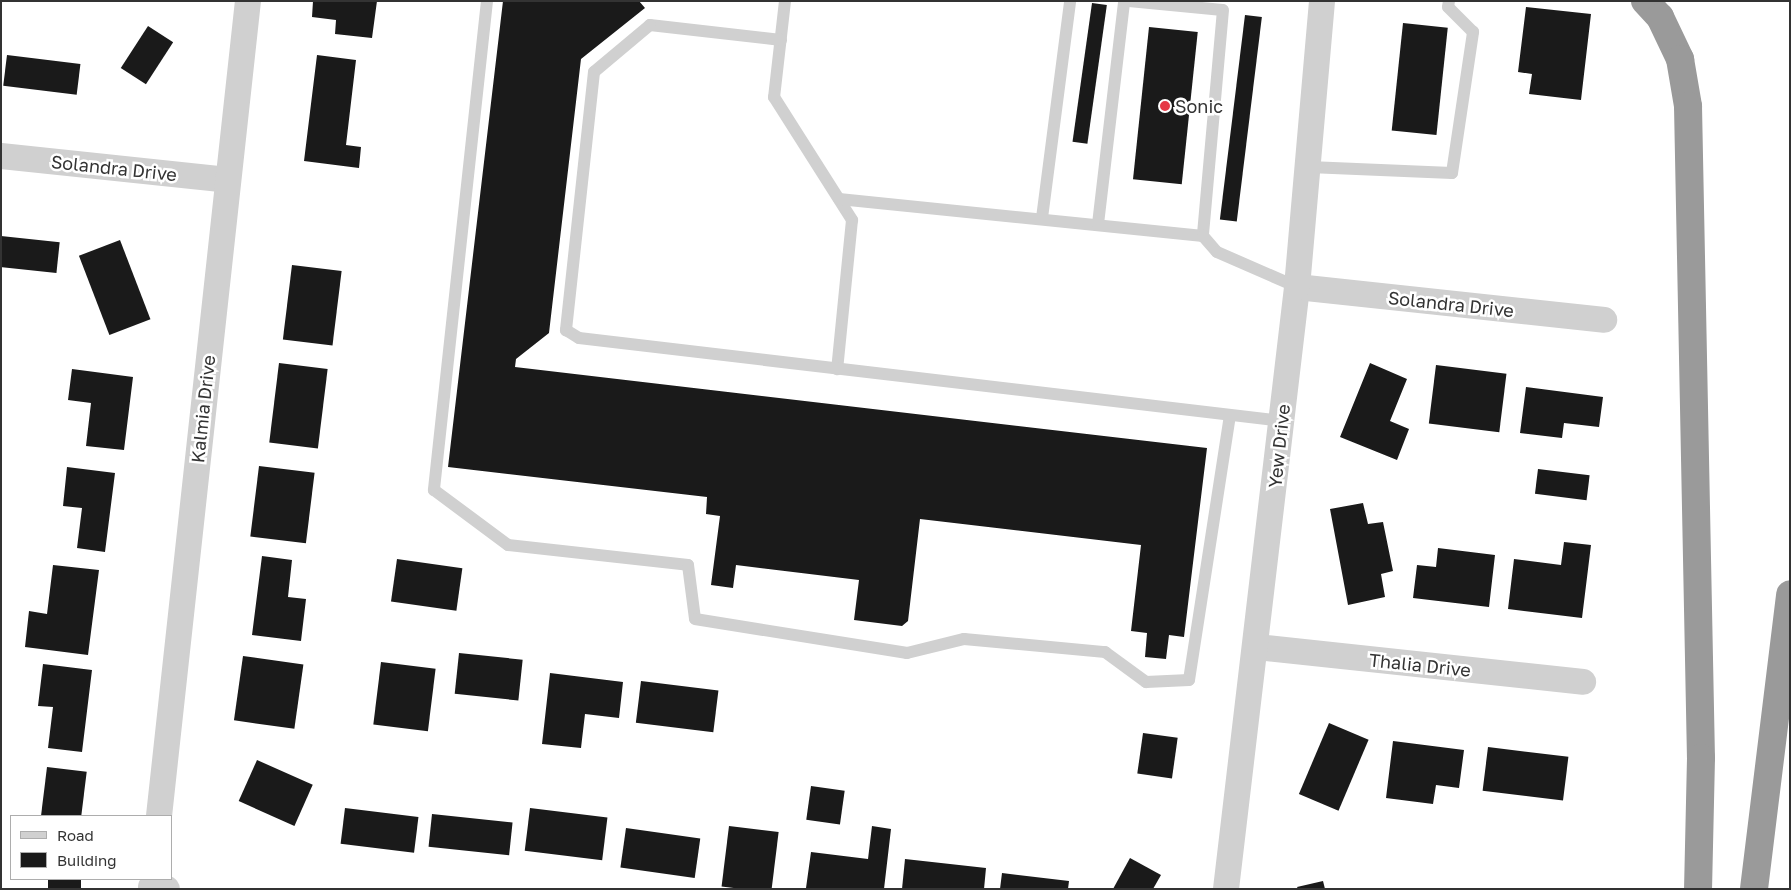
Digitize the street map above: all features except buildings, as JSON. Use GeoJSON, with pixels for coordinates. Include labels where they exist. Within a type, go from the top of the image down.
{"type":"FeatureCollection","features":[{"type":"Feature","properties":{"kind":"highway"},"geometry":{"type":"LineString","coordinates":[[1645,1],[1660,17],[1680,59],[1688,106],[1701,758],[1698,889]]}},
{"type":"Feature","properties":{"kind":"highway"},"geometry":{"type":"LineString","coordinates":[[1754,889],[1790,594]]}},
{"type":"Feature","properties":{"kind":"street","name":"Kalmia Drive"},"geometry":{"type":"LineString","coordinates":[[159,815],[248,1]]}},
{"type":"Feature","properties":{"kind":"street","name":"Yew Drive"},"geometry":{"type":"LineString","coordinates":[[1226,889],[1297,288],[1322,1]]}},
{"type":"Feature","properties":{"kind":"street","name":"Solandra Drive"},"geometry":{"type":"LineString","coordinates":[[1,156],[228,180]]}},
{"type":"Feature","properties":{"kind":"street","name":"Solandra Drive"},"geometry":{"type":"LineString","coordinates":[[1297,288],[1604,320]]}},
{"type":"Feature","properties":{"kind":"street","name":"Thalia Drive"},"geometry":{"type":"LineString","coordinates":[[1256,647],[1583,682]]}},
{"type":"Feature","properties":{"kind":"lane"},"geometry":{"type":"LineString","coordinates":[[486,1],[434,490],[508,545],[688,565],[696,619],[906,653],[964,639],[1105,652],[1146,682],[1189,680],[1230,414]]}},
{"type":"Feature","properties":{"kind":"lane"},"geometry":{"type":"LineString","coordinates":[[785,1],[774,97],[852,220],[837,369]]}},
{"type":"Feature","properties":{"kind":"lane"},"geometry":{"type":"LineString","coordinates":[[1042,218],[1070,1]]}},
{"type":"Feature","properties":{"kind":"lane"},"geometry":{"type":"LineString","coordinates":[[1098,224],[1124,1]]}},
{"type":"Feature","properties":{"kind":"lane"},"geometry":{"type":"LineString","coordinates":[[1128,1],[1223,10],[1203,236]]}},
{"type":"Feature","properties":{"kind":"lane"},"geometry":{"type":"LineString","coordinates":[[1309,167],[1452,173],[1473,32],[1448,4]]}},
{"type":"Feature","properties":{"kind":"lane"},"geometry":{"type":"LineString","coordinates":[[781,40],[650,25],[594,72],[566,330],[579,338],[1282,421]]}},
{"type":"Feature","properties":{"kind":"lane"},"geometry":{"type":"LineString","coordinates":[[839,199],[1042,218],[1203,236],[1217,252],[1297,288]]}},
{"type":"Feature","properties":{"kind":"place","name":"Sonic"},"geometry":{"type":"Point","coordinates":[1165,106]}}]}
